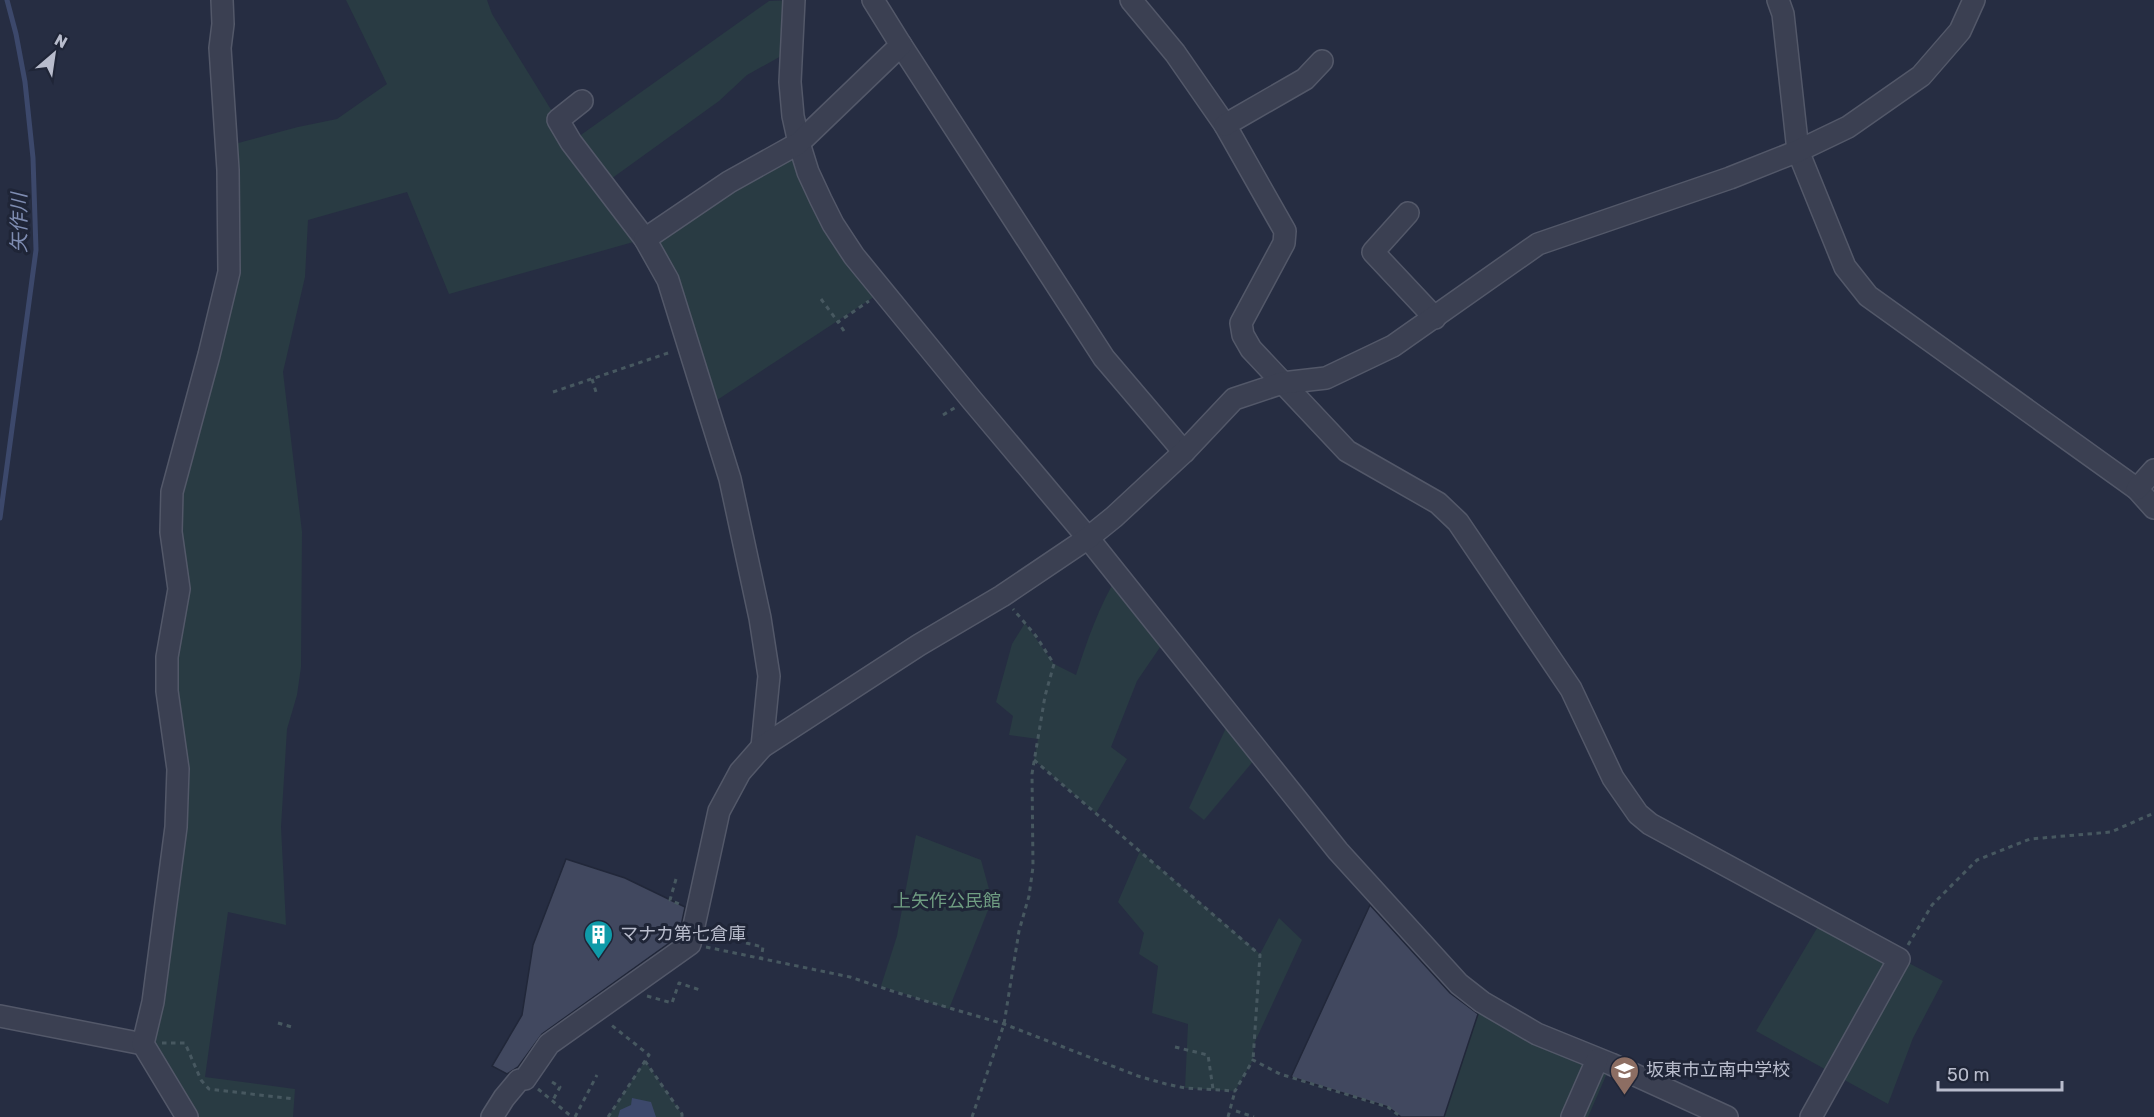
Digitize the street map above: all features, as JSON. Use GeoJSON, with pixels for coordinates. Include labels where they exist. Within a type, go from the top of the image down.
{"type":"FeatureCollection","features":[{"type":"Feature","properties":{"kind":"street"},"geometry":{"type":"LineString","coordinates":[[187,1117],[143,1044],[153,1002],[176,827],[178,770],[166,691],[167,657],[179,589],[171,532],[172,492],[229,272],[228,170],[220,48],[223,24],[222,0]]}},
{"type":"Feature","properties":{"kind":"street"},"geometry":{"type":"LineString","coordinates":[[794,0],[790,82],[793,116],[808,172],[832,224],[854,256],[1088,538],[1338,851],[1459,984],[1482,1002],[1537,1034],[1611,1064],[1727,1117]]}},
{"type":"Feature","properties":{"kind":"street"},"geometry":{"type":"LineString","coordinates":[[873,0],[1104,358],[1184,452]]}},
{"type":"Feature","properties":{"kind":"street"},"geometry":{"type":"LineString","coordinates":[[1131,0],[1175,53],[1225,125],[1285,231],[1284,243],[1241,323],[1243,335],[1251,349],[1347,451],[1438,504],[1458,522],[1571,688],[1613,778],[1638,814],[1650,824],[1899,959],[1811,1117]]}},
{"type":"Feature","properties":{"kind":"street"},"geometry":{"type":"LineString","coordinates":[[1778,0],[1783,14],[1798,151],[1845,267],[1868,296],[2137,489],[2154,508]]}},
{"type":"Feature","properties":{"kind":"street"},"geometry":{"type":"LineString","coordinates":[[492,1117],[519,1080],[525,1079],[549,1044],[690,944],[719,811],[740,772],[762,747],[919,645],[1002,596],[1088,538],[1184,452],[1234,399],[1282,383],[1326,378],[1393,346],[1538,244],[1730,178],[1798,151],[1848,127],[1921,76],[1960,31],[1974,0]]}},
{"type":"Feature","properties":{"kind":"street"},"geometry":{"type":"LineString","coordinates":[[645,239],[729,182],[799,143],[901,45]]}},
{"type":"Feature","properties":{"kind":"street"},"geometry":{"type":"LineString","coordinates":[[1225,125],[1305,79],[1322,61]]}},
{"type":"Feature","properties":{"kind":"street"},"geometry":{"type":"LineString","coordinates":[[582,101],[558,120],[571,142],[645,239],[668,280],[730,479],[760,618],[769,676],[762,747]]}},
{"type":"Feature","properties":{"kind":"street"},"geometry":{"type":"LineString","coordinates":[[1408,213],[1373,252],[1435,318]]}},
{"type":"Feature","properties":{"kind":"street"},"geometry":{"type":"LineString","coordinates":[[2137,489],[2154,470]]}},
{"type":"Feature","properties":{"kind":"street"},"geometry":{"type":"LineString","coordinates":[[0,1016],[143,1044]]}},
{"type":"Feature","properties":{"kind":"street"},"geometry":{"type":"LineString","coordinates":[[1572,1117],[1597,1060]]}},
{"type":"Feature","properties":{"kind":"path"},"geometry":{"type":"LineString","coordinates":[[838,322],[883,291]]}},
{"type":"Feature","properties":{"kind":"path"},"geometry":{"type":"LineString","coordinates":[[821,299],[844,332]]}},
{"type":"Feature","properties":{"kind":"path"},"geometry":{"type":"LineString","coordinates":[[553,392],[690,346]]}},
{"type":"Feature","properties":{"kind":"path"},"geometry":{"type":"LineString","coordinates":[[592,379],[596,392]]}},
{"type":"Feature","properties":{"kind":"path"},"geometry":{"type":"LineString","coordinates":[[972,1117],[1004,1024],[1019,931],[1029,896],[1033,867],[1032,774],[1045,696],[1054,664],[1036,636],[1002,596]]}},
{"type":"Feature","properties":{"kind":"path"},"geometry":{"type":"LineString","coordinates":[[1034,760],[1260,955],[1253,1060],[1235,1090],[1228,1117]]}},
{"type":"Feature","properties":{"kind":"path"},"geometry":{"type":"LineString","coordinates":[[1899,959],[1932,905],[1977,860],[2030,839],[2111,832],[2154,813]]}},
{"type":"Feature","properties":{"kind":"path"},"geometry":{"type":"LineString","coordinates":[[746,943],[763,947],[761,959]]}},
{"type":"Feature","properties":{"kind":"path"},"geometry":{"type":"LineString","coordinates":[[690,944],[850,978],[1004,1024],[1138,1076],[1166,1084],[1235,1090]]}},
{"type":"Feature","properties":{"kind":"path"},"geometry":{"type":"LineString","coordinates":[[623,990],[672,1003],[678,983],[700,990]]}},
{"type":"Feature","properties":{"kind":"path"},"geometry":{"type":"LineString","coordinates":[[595,1011],[649,1055],[608,1117]]}},
{"type":"Feature","properties":{"kind":"path"},"geometry":{"type":"LineString","coordinates":[[278,1023],[295,1028]]}},
{"type":"Feature","properties":{"kind":"path"},"geometry":{"type":"LineString","coordinates":[[143,1044],[185,1043],[201,1080],[209,1089],[294,1099]]}},
{"type":"Feature","properties":{"kind":"path"},"geometry":{"type":"LineString","coordinates":[[1175,1047],[1208,1055],[1214,1089]]}},
{"type":"Feature","properties":{"kind":"path"},"geometry":{"type":"LineString","coordinates":[[1253,1060],[1280,1074],[1388,1107],[1401,1117]]}},
{"type":"Feature","properties":{"kind":"path"},"geometry":{"type":"LineString","coordinates":[[645,1061],[682,1117]]}},
{"type":"Feature","properties":{"kind":"path"},"geometry":{"type":"LineString","coordinates":[[525,1079],[574,1117],[597,1075]]}},
{"type":"Feature","properties":{"kind":"path"},"geometry":{"type":"LineString","coordinates":[[552,1082],[560,1087],[553,1100]]}},
{"type":"Feature","properties":{"kind":"path"},"geometry":{"type":"LineString","coordinates":[[1236,1111],[1254,1117]]}},
{"type":"Feature","properties":{"kind":"green space"},"geometry":{"type":"Polygon","coordinates":[[[346,0],[487,0],[492,14],[571,142],[769,1],[794,0],[792,50],[747,75],[719,101],[604,184],[645,239],[799,143],[883,291],[708,406],[644,239],[449,294],[407,192],[308,220],[305,277],[283,372],[302,532],[301,667],[297,695],[287,729],[281,827],[286,925],[228,912],[205,1077],[295,1089],[293,1117],[187,1117],[143,1044],[167,900],[171,532],[229,272],[227,146],[337,119],[387,84],[346,0]]]}},
{"type":"Feature","properties":{"kind":"green space"},"geometry":{"type":"Polygon","coordinates":[[[1118,575],[1167,637],[1137,681],[1111,747],[1127,759],[1096,813],[1034,760],[1038,739],[1009,735],[1013,716],[996,702],[1012,644],[1025,623],[1054,664],[1076,675],[1099,611],[1118,575]]]}},
{"type":"Feature","properties":{"kind":"green space"},"geometry":{"type":"Polygon","coordinates":[[[1231,717],[1260,753],[1204,820],[1189,808],[1231,717]]]}},
{"type":"Feature","properties":{"kind":"green space","name":"上矢作公民館"},"geometry":{"type":"Polygon","coordinates":[[[916,835],[981,860],[992,900],[949,1009],[881,986],[897,936],[916,835]]]}},
{"type":"Feature","properties":{"kind":"green space"},"geometry":{"type":"Polygon","coordinates":[[[1140,851],[1260,954],[1279,918],[1302,940],[1254,1044],[1253,1060],[1235,1091],[1185,1088],[1188,1024],[1152,1013],[1158,966],[1139,954],[1144,933],[1118,902],[1140,851]]]}},
{"type":"Feature","properties":{"kind":"green space"},"geometry":{"type":"Polygon","coordinates":[[[1823,918],[1943,981],[1913,1038],[1888,1104],[1756,1031],[1823,918]]]}},
{"type":"Feature","properties":{"kind":"green space"},"geometry":{"type":"Polygon","coordinates":[[[1482,1002],[1611,1064],[1588,1117],[1444,1117],[1482,1002]]]}},
{"type":"Feature","properties":{"kind":"green space"},"geometry":{"type":"Polygon","coordinates":[[[645,1061],[682,1117],[608,1117],[645,1061]]]}},
{"type":"Feature","properties":{"kind":"water"},"geometry":{"type":"Polygon","coordinates":[[[632,1098],[651,1102],[656,1117],[618,1117],[620,1110],[631,1105],[632,1098]]]}},
{"type":"Feature","properties":{"kind":"building","name":"マナカ第七倉庫"},"geometry":{"type":"Polygon","coordinates":[[[566,859],[625,878],[685,907],[679,936],[542,1034],[518,1067],[507,1074],[492,1066],[522,1015],[533,945],[566,859]]]}},
{"type":"Feature","properties":{"kind":"building"},"geometry":{"type":"Polygon","coordinates":[[[1370,905],[1450,993],[1478,1014],[1444,1117],[1401,1117],[1388,1107],[1291,1077],[1370,905]]]}},
{"type":"Feature","properties":{"kind":"waterway","name":"矢作川"},"geometry":{"type":"LineString","coordinates":[[0,518],[36,250],[33,158],[25,82],[7,0]]}},
{"type":"Feature","properties":{"kind":"place","name":"マナカ第七倉庫"},"geometry":{"type":"Point","coordinates":[599,960]}},
{"type":"Feature","properties":{"kind":"place","name":"坂東市立南中学校"},"geometry":{"type":"Point","coordinates":[1625,1096]}}]}
